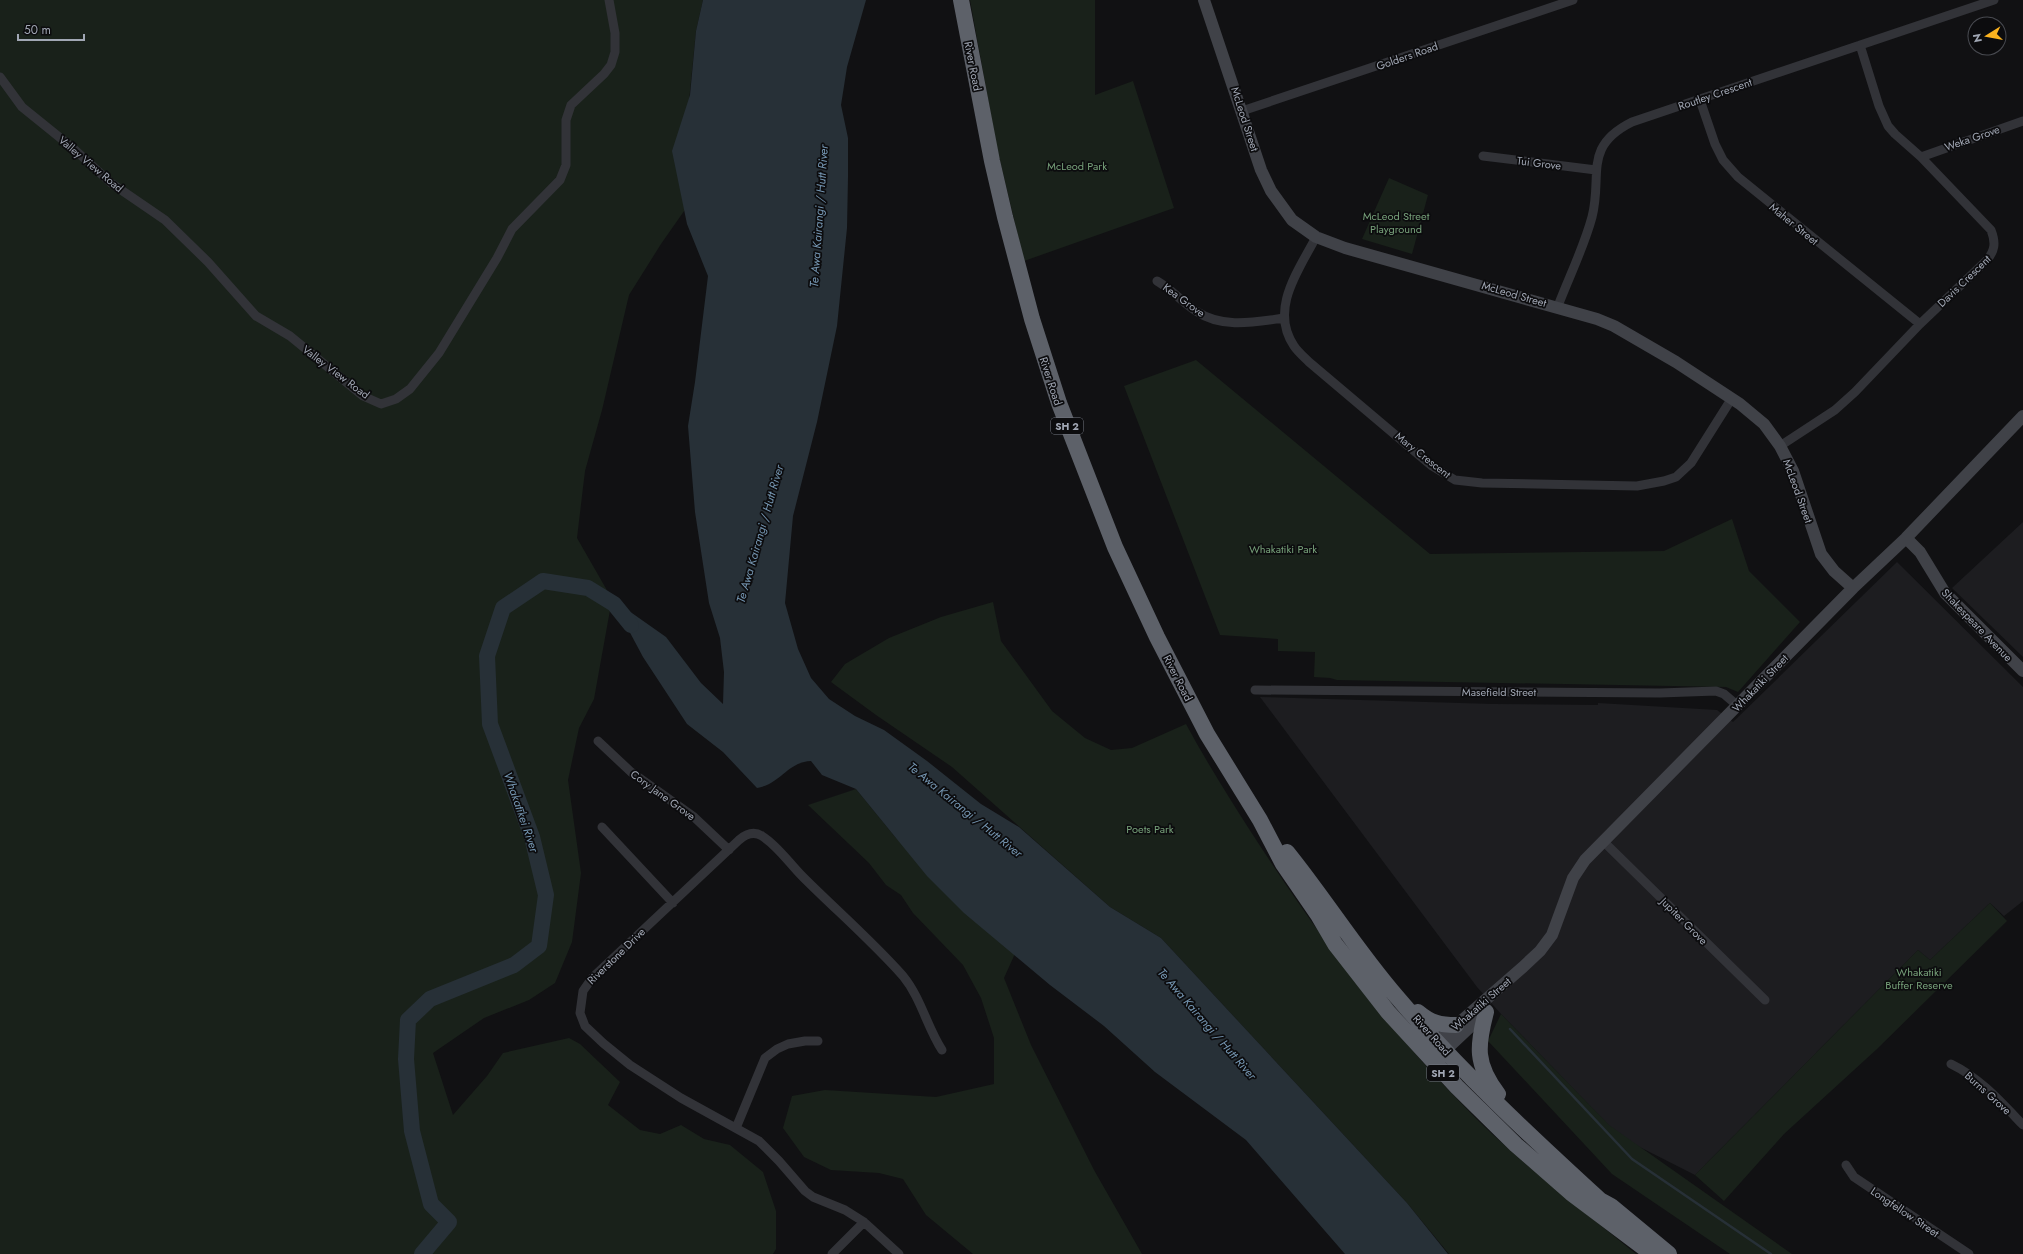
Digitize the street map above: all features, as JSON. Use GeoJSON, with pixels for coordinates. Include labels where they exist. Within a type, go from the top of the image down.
{"type":"FeatureCollection","features":[{"type":"Feature","properties":{"kind":"highway","name":"River Road"},"geometry":{"type":"LineString","coordinates":[[961,0],[1005,217],[1032,318],[1073,444],[1115,547],[1181,686],[1207,734],[1260,820],[1283,864],[1318,915],[1335,944],[1388,1012],[1429,1058],[1485,1116],[1516,1145],[1571,1193],[1593,1208],[1652,1254]]}},
{"type":"Feature","properties":{"kind":"highway","name":"River Road"},"geometry":{"type":"LineString","coordinates":[[1260,820],[1291,856],[1392,991],[1443,1048],[1529,1136],[1600,1200],[1611,1206],[1669,1254]]}},
{"type":"Feature","properties":{"kind":"highway"},"geometry":{"type":"LineString","coordinates":[[1318,915],[1424,1041],[1434,1048],[1443,1048],[1444,1056],[1449,1067],[1525,1143],[1576,1189],[1593,1208]]}},
{"type":"Feature","properties":{"kind":"highway"},"geometry":{"type":"LineString","coordinates":[[1352,938],[1364,948],[1415,1009],[1427,1020],[1436,1024],[1456,1025]]}},
{"type":"Feature","properties":{"kind":"highway"},"geometry":{"type":"LineString","coordinates":[[1486,1012],[1479,1039],[1479,1052],[1484,1072],[1489,1083],[1512,1110],[1603,1196],[1611,1206]]}},
{"type":"Feature","properties":{"kind":"street","name":"Valley View Road"},"geometry":{"type":"LineString","coordinates":[[0,76],[22,107],[74,149],[111,183],[165,220],[208,262],[256,316],[290,336],[364,396],[381,404],[396,399],[410,389],[439,354],[497,258],[512,229],[560,180],[566,165],[566,120],[571,105],[604,74],[611,65],[615,52],[616,33],[609,0]]}},
{"type":"Feature","properties":{"kind":"street","name":"McLeod Street"},"geometry":{"type":"LineString","coordinates":[[1204,0],[1261,170],[1271,192],[1292,220],[1316,237],[1345,248],[1558,306],[1614,326],[1676,362],[1732,398],[1764,424],[1780,446],[1797,481],[1821,554],[1834,571],[1853,588]]}},
{"type":"Feature","properties":{"kind":"street","name":"Golders Road"},"geometry":{"type":"LineString","coordinates":[[1242,111],[1572,0]]}},
{"type":"Feature","properties":{"kind":"street","name":"Routley Crescent"},"geometry":{"type":"LineString","coordinates":[[1558,306],[1592,216],[1596,170],[1601,149],[1609,137],[1620,128],[1632,122],[1994,0]]}},
{"type":"Feature","properties":{"kind":"street","name":"Davis Crescent"},"geometry":{"type":"LineString","coordinates":[[1780,446],[1821,420],[1845,401],[1920,324],[1993,253],[1995,241],[1991,230],[1921,157],[1888,126],[1879,106],[1860,45]]}},
{"type":"Feature","properties":{"kind":"street","name":"Maher Street"},"geometry":{"type":"LineString","coordinates":[[1700,100],[1715,144],[1723,160],[1738,177],[1920,324]]}},
{"type":"Feature","properties":{"kind":"street","name":"Weka Grove"},"geometry":{"type":"LineString","coordinates":[[1921,157],[2023,121]]}},
{"type":"Feature","properties":{"kind":"street","name":"Tui Grove"},"geometry":{"type":"LineString","coordinates":[[1482,156],[1596,170]]}},
{"type":"Feature","properties":{"kind":"street","name":"Mary Crescent"},"geometry":{"type":"LineString","coordinates":[[1316,237],[1290,288],[1284,304],[1284,318],[1294,346],[1309,362],[1432,466],[1447,476],[1463,482],[1636,486],[1664,482],[1676,476],[1691,463],[1732,398]]}},
{"type":"Feature","properties":{"kind":"street","name":"Kea Grove"},"geometry":{"type":"LineString","coordinates":[[1157,281],[1166,286],[1196,311],[1209,318],[1240,323],[1284,318]]}},
{"type":"Feature","properties":{"kind":"street","name":"Whakatiki Street"},"geometry":{"type":"LineString","coordinates":[[1523,967],[1486,1012],[1452,1044],[1443,1048],[1444,1036],[1540,951],[1552,935],[1576,873],[1604,842],[1853,588],[1906,538],[2023,416]]}},
{"type":"Feature","properties":{"kind":"street","name":"Shakespeare Avenue"},"geometry":{"type":"LineString","coordinates":[[1906,538],[1920,552],[1946,593],[2023,672]]}},
{"type":"Feature","properties":{"kind":"street","name":"Masefield Street"},"geometry":{"type":"LineString","coordinates":[[1255,690],[1653,693],[1716,691],[1724,694],[1738,706]]}},
{"type":"Feature","properties":{"kind":"street","name":"Cory Jane Grove"},"geometry":{"type":"LineString","coordinates":[[598,741],[626,767],[694,817],[729,850]]}},
{"type":"Feature","properties":{"kind":"street"},"geometry":{"type":"LineString","coordinates":[[602,827],[673,903]]}},
{"type":"Feature","properties":{"kind":"street","name":"Riverstone Drive"},"geometry":{"type":"LineString","coordinates":[[899,1254],[864,1222],[846,1210],[813,1197],[805,1191],[767,1148],[736,1128],[686,1101],[630,1065],[593,1034],[583,1021],[580,1013],[581,998],[586,985],[744,836],[752,833],[762,836],[769,842],[903,976],[913,991],[942,1050]]}},
{"type":"Feature","properties":{"kind":"street","name":"Jupiter Grove"},"geometry":{"type":"LineString","coordinates":[[1604,842],[1765,1000]]}},
{"type":"Feature","properties":{"kind":"street"},"geometry":{"type":"LineString","coordinates":[[736,1128],[765,1058],[777,1049],[788,1044],[805,1041],[818,1041]]}},
{"type":"Feature","properties":{"kind":"street","name":"Burns Grove"},"geometry":{"type":"LineString","coordinates":[[1951,1064],[1966,1072],[1992,1094],[2023,1125]]}},
{"type":"Feature","properties":{"kind":"street","name":"Longfellow Street"},"geometry":{"type":"LineString","coordinates":[[1846,1165],[1854,1177],[1968,1254]]}},
{"type":"Feature","properties":{"kind":"street"},"geometry":{"type":"LineString","coordinates":[[832,1254],[864,1222]]}},
{"type":"Feature","properties":{"kind":"shaded area"},"geometry":{"type":"Polygon","coordinates":[[[2023,522],[2023,657],[1952,588],[2023,522]]]}},
{"type":"Feature","properties":{"kind":"shaded area"},"geometry":{"type":"Polygon","coordinates":[[[1897,562],[2023,687],[2023,901],[2004,916],[1990,903],[1930,960],[1918,950],[1695,1175],[1620,1137],[1501,1014],[1477,987],[1260,697],[1493,704],[1598,705],[1598,703],[1717,710],[1733,722],[1897,562]]]}},
{"type":"Feature","properties":{"kind":"green space"},"geometry":{"type":"Polygon","coordinates":[[[0,0],[703,0],[696,31],[685,141],[689,204],[661,244],[629,295],[602,410],[585,471],[577,538],[612,599],[594,699],[579,728],[568,780],[581,873],[572,942],[555,983],[529,1000],[484,1018],[433,1053],[453,1115],[487,1076],[503,1053],[569,1038],[580,1044],[620,1082],[608,1105],[640,1130],[660,1134],[681,1125],[704,1139],[730,1145],[763,1172],[776,1211],[776,1249],[773,1254],[0,1254],[0,0]]]}},
{"type":"Feature","properties":{"kind":"green space","name":"McLeod Park"},"geometry":{"type":"Polygon","coordinates":[[[970,0],[1095,0],[1095,95],[1133,81],[1174,208],[1024,261],[997,148],[970,0]]]}},
{"type":"Feature","properties":{"kind":"green space","name":"McLeod Street Playground"},"geometry":{"type":"Polygon","coordinates":[[[1389,178],[1428,195],[1412,254],[1362,239],[1389,178]]]}},
{"type":"Feature","properties":{"kind":"green space","name":"Whakatiki Park"},"geometry":{"type":"Polygon","coordinates":[[[1196,360],[1430,554],[1664,551],[1732,519],[1749,571],[1800,622],[1738,692],[1726,687],[1337,680],[1314,677],[1315,652],[1278,651],[1278,639],[1220,635],[1124,386],[1196,360]]]}},
{"type":"Feature","properties":{"kind":"green space","name":"Poets Park"},"geometry":{"type":"Polygon","coordinates":[[[993,602],[1001,641],[1052,711],[1085,738],[1111,750],[1132,748],[1186,724],[1209,765],[1274,868],[1323,938],[1402,1039],[1480,1123],[1545,1181],[1636,1254],[1449,1254],[1407,1203],[1161,938],[1110,907],[952,767],[831,682],[845,664],[889,638],[941,617],[993,602]]]}},
{"type":"Feature","properties":{"kind":"green space"},"geometry":{"type":"Polygon","coordinates":[[[856,789],[896,838],[1018,947],[1004,978],[1031,1045],[1094,1170],[1142,1254],[973,1254],[926,1215],[903,1179],[879,1173],[831,1170],[804,1157],[783,1128],[792,1096],[825,1090],[936,1097],[994,1084],[994,1038],[981,998],[963,965],[913,913],[901,895],[886,885],[869,863],[808,805],[856,789]]]}},
{"type":"Feature","properties":{"kind":"green space","name":"Whakatiki Buffer Reserve"},"geometry":{"type":"Polygon","coordinates":[[[1990,903],[2007,921],[1877,1049],[1784,1134],[1724,1201],[1695,1175],[1918,950],[1930,960],[1990,903]]]}},
{"type":"Feature","properties":{"kind":"green space"},"geometry":{"type":"Polygon","coordinates":[[[1501,1014],[1609,1125],[1792,1254],[1730,1254],[1612,1174],[1488,1041],[1501,1014]]]}},
{"type":"Feature","properties":{"kind":"water","name":"Te Awa Kairangi / Hutt River"},"geometry":{"type":"Polygon","coordinates":[[[703,0],[866,0],[847,67],[841,105],[848,138],[848,177],[847,228],[837,326],[817,422],[793,516],[785,603],[798,649],[811,678],[829,699],[855,716],[884,730],[927,761],[981,804],[1019,827],[1110,907],[1161,938],[1407,1203],[1448,1254],[1345,1254],[1246,1140],[1155,1072],[1104,1026],[1050,985],[964,913],[927,876],[856,789],[822,775],[811,761],[796,765],[772,782],[757,788],[723,752],[687,724],[643,657],[612,599],[666,637],[701,683],[723,704],[724,672],[720,638],[709,603],[695,512],[688,426],[708,276],[687,224],[672,151],[690,95],[696,31],[703,0]]]}},
{"type":"Feature","properties":{"kind":"waterway","name":"Whakatīkei River"},"geometry":{"type":"LineString","coordinates":[[422,1254],[449,1222],[431,1204],[412,1131],[406,1059],[408,1020],[430,999],[514,965],[539,946],[546,895],[532,837],[490,724],[487,656],[503,608],[543,581],[588,588],[614,604],[631,625]]}},
{"type":"Feature","properties":{"kind":"waterway"},"geometry":{"type":"LineString","coordinates":[[1510,1029],[1632,1159],[1771,1254]]}}]}
